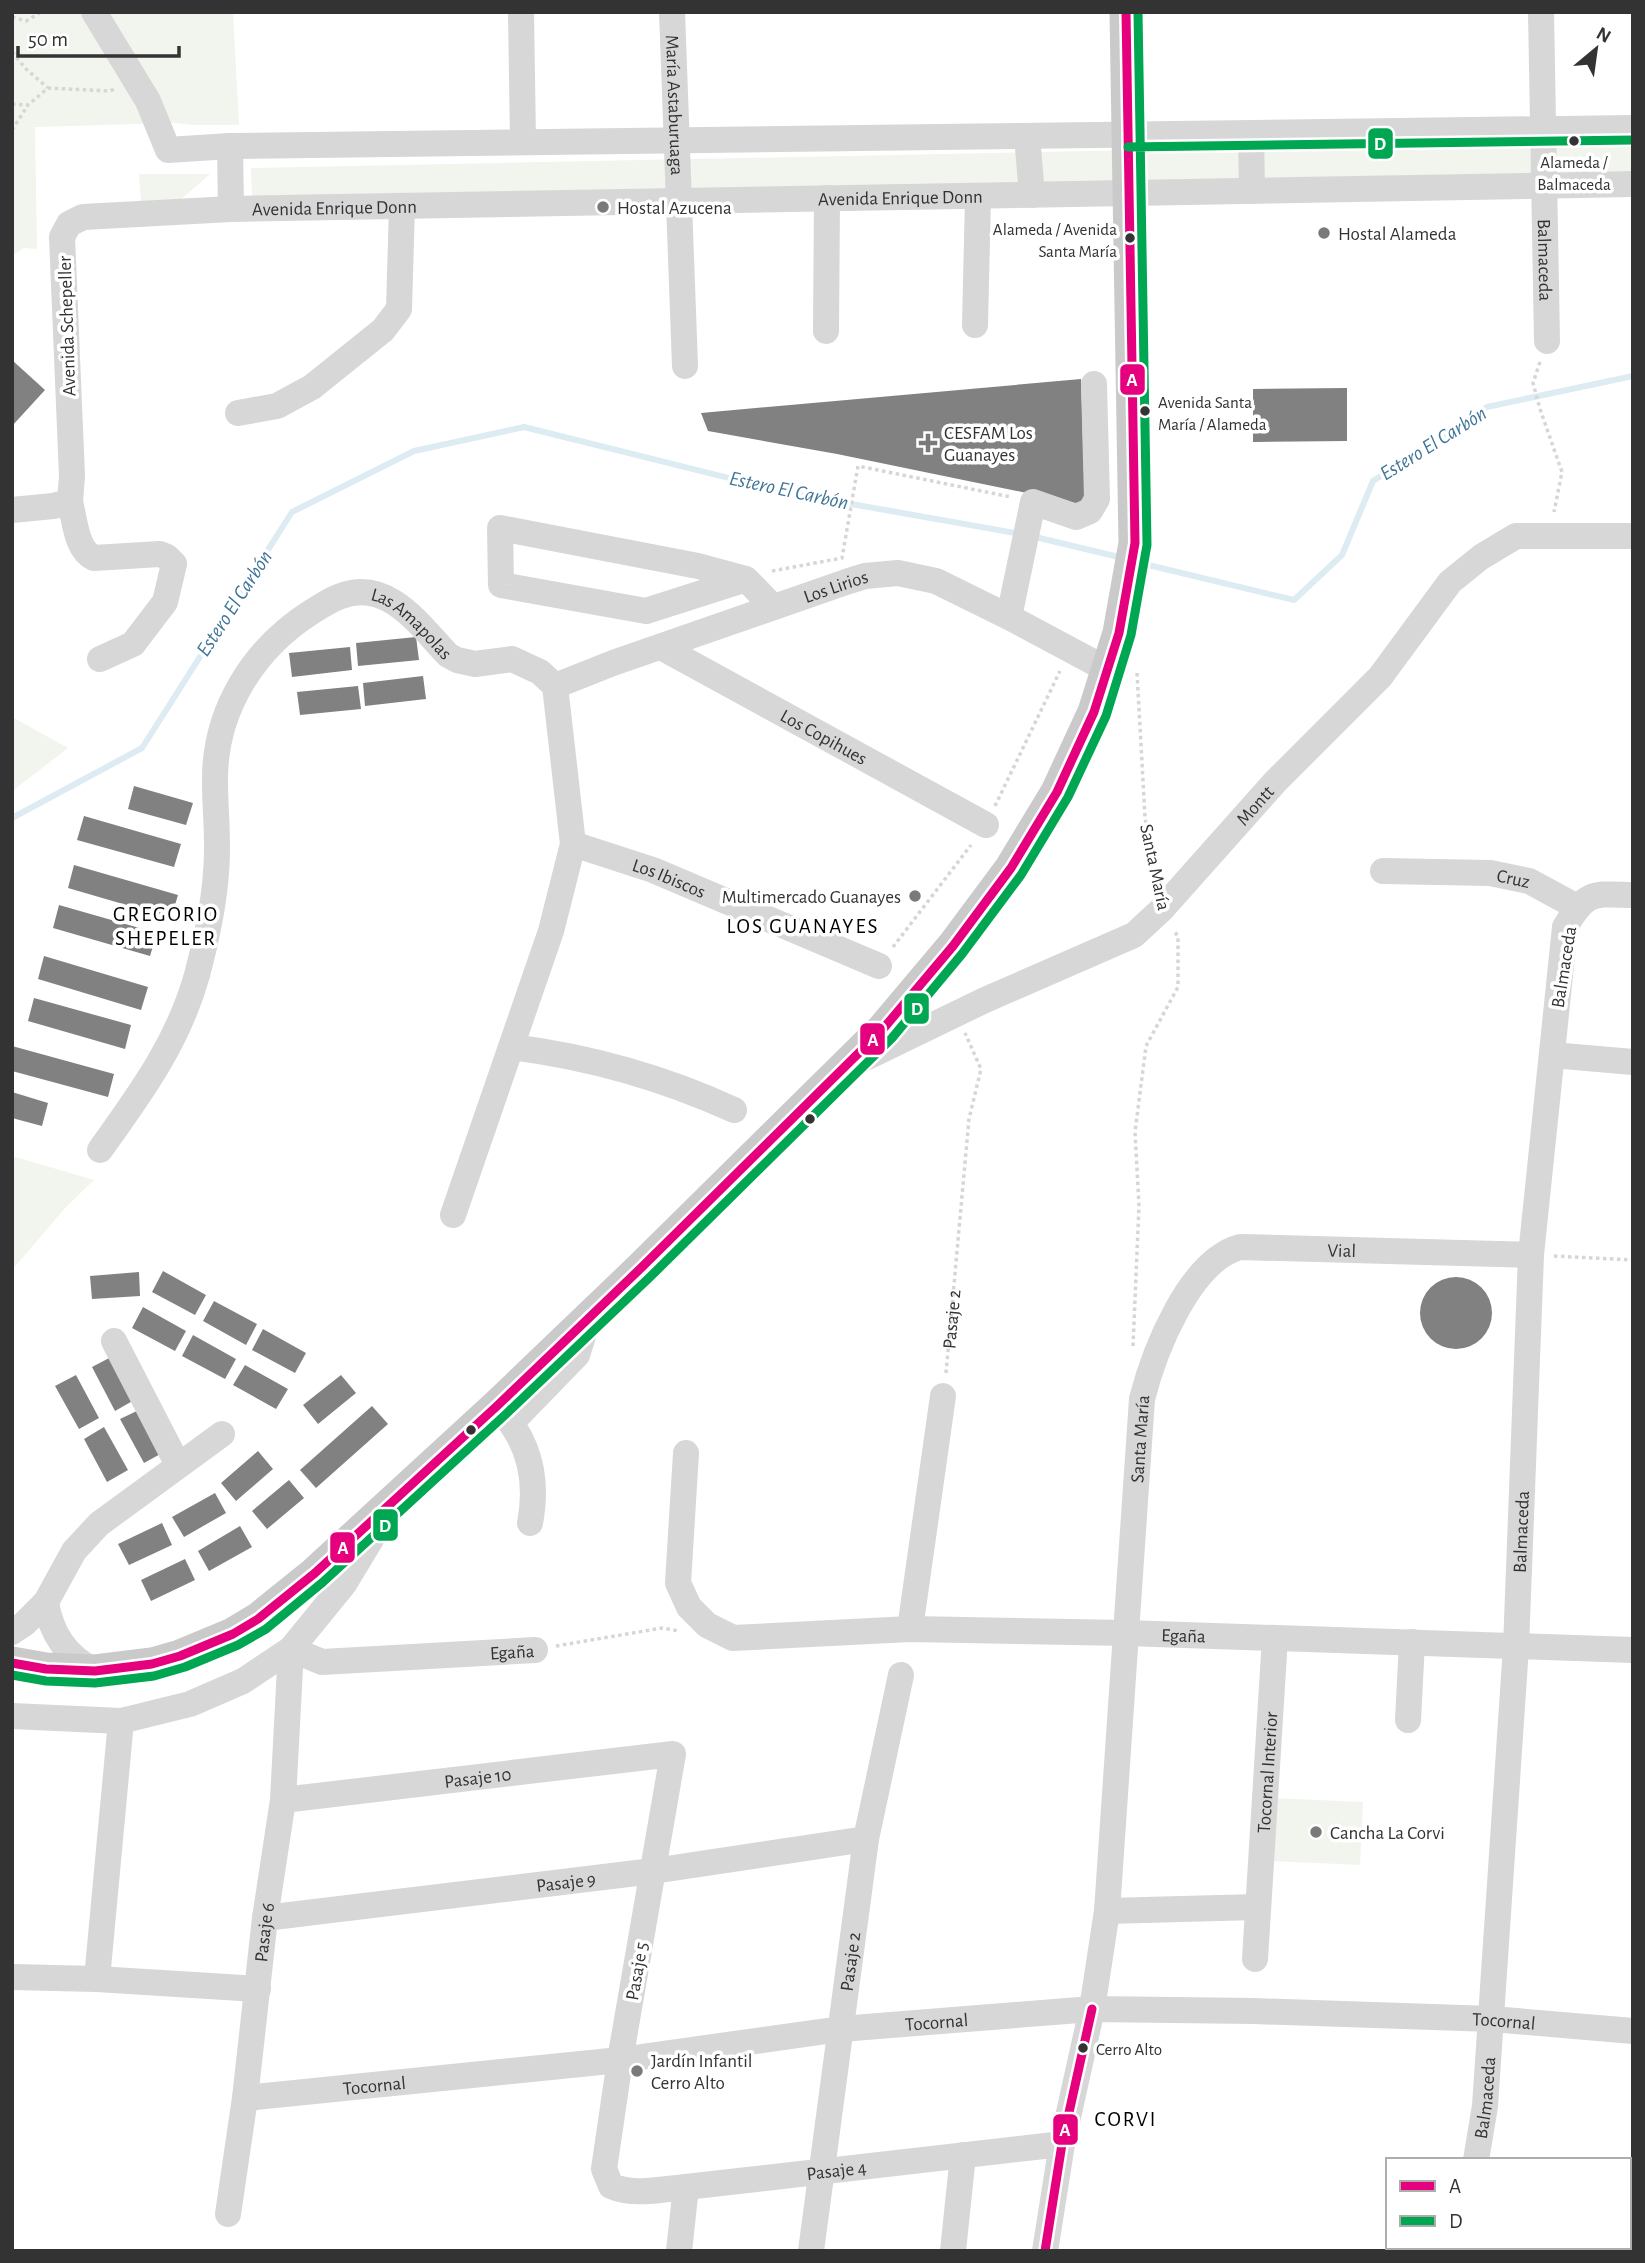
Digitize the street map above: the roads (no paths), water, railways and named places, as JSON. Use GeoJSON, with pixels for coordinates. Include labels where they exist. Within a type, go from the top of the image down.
{"type":"FeatureCollection","features":[{"type":"Feature","properties":{"kind":"main road"},"geometry":{"type":"LineString","coordinates":[[12,1663],[46,1669],[95,1671],[152,1664],[207,1646],[233,1634],[258,1619],[316,1573],[395,1500],[504,1415],[583,1324],[845,1067],[919,988],[1017,858],[1077,753],[1108,670],[1127,596],[1135,543],[1126,12]]}},
{"type":"Feature","properties":{"kind":"street"},"geometry":{"type":"LineString","coordinates":[[94,12],[153,111],[168,150],[230,146],[1633,128]]}},
{"type":"Feature","properties":{"kind":"street"},"geometry":{"type":"LineString","coordinates":[[521,12],[523,142]]}},
{"type":"Feature","properties":{"kind":"street","name":"María Astaburuaga"},"geometry":{"type":"LineString","coordinates":[[672,12],[685,366]]}},
{"type":"Feature","properties":{"kind":"street","name":"Balmaceda"},"geometry":{"type":"LineString","coordinates":[[1541,12],[1548,341]]}},
{"type":"Feature","properties":{"kind":"street"},"geometry":{"type":"LineString","coordinates":[[1251,133],[1252,191]]}},
{"type":"Feature","properties":{"kind":"street"},"geometry":{"type":"LineString","coordinates":[[1027,136],[1032,195]]}},
{"type":"Feature","properties":{"kind":"street","name":"Avenida Enrique Donn"},"geometry":{"type":"LineString","coordinates":[[230,146],[231,209],[1633,184]]}},
{"type":"Feature","properties":{"kind":"street"},"geometry":{"type":"LineString","coordinates":[[975,325],[978,196]]}},
{"type":"Feature","properties":{"kind":"street"},"geometry":{"type":"LineString","coordinates":[[826,331],[827,198]]}},
{"type":"Feature","properties":{"kind":"street"},"geometry":{"type":"LineString","coordinates":[[238,413],[277,406],[312,387],[383,330],[399,309],[402,206]]}},
{"type":"Feature","properties":{"kind":"street","name":"Avenida Schepeller"},"geometry":{"type":"LineString","coordinates":[[70,502],[62,244],[64,230],[75,219],[83,216],[231,209]]}},
{"type":"Feature","properties":{"kind":"street"},"geometry":{"type":"LineString","coordinates":[[1009,617],[1033,502],[1076,517],[1090,511],[1097,499],[1094,384]]}},
{"type":"Feature","properties":{"kind":"street"},"geometry":{"type":"LineString","coordinates":[[12,510],[70,502],[86,555],[94,558],[160,554],[174,564],[165,602],[133,645],[100,659]]}},
{"type":"Feature","properties":{"kind":"street"},"geometry":{"type":"LineString","coordinates":[[746,579],[646,611],[501,585],[500,528],[698,566],[746,579],[773,607]]}},
{"type":"Feature","properties":{"kind":"street","name":"Montt"},"geometry":{"type":"LineString","coordinates":[[845,1067],[1134,934],[1161,910],[1275,782],[1380,677],[1450,582],[1481,557],[1516,536],[1633,536]]}},
{"type":"Feature","properties":{"kind":"street","name":"Los Lirios"},"geometry":{"type":"LineString","coordinates":[[555,686],[865,576],[898,573],[936,581],[1108,670]]}},
{"type":"Feature","properties":{"kind":"street","name":"Las Amapolas"},"geometry":{"type":"LineString","coordinates":[[100,1150],[150,1081],[173,1037],[196,980],[205,944],[216,871],[215,781],[221,731],[239,687],[265,651],[298,621],[333,599],[364,592],[389,598],[400,605],[448,655],[457,660],[484,664],[513,659],[540,671],[555,686]]}},
{"type":"Feature","properties":{"kind":"street","name":"Los Copihues"},"geometry":{"type":"LineString","coordinates":[[661,647],[986,825]]}},
{"type":"Feature","properties":{"kind":"street"},"geometry":{"type":"LineString","coordinates":[[453,1215],[551,931],[573,844],[555,686]]}},
{"type":"Feature","properties":{"kind":"street","name":"Los Ibiscos"},"geometry":{"type":"LineString","coordinates":[[573,844],[653,870],[879,966]]}},
{"type":"Feature","properties":{"kind":"street","name":"Cruz"},"geometry":{"type":"LineString","coordinates":[[1383,871],[1490,873],[1528,881],[1577,907]]}},
{"type":"Feature","properties":{"kind":"street"},"geometry":{"type":"LineString","coordinates":[[1577,907],[1596,894],[1633,895]]}},
{"type":"Feature","properties":{"kind":"street","name":"Balmaceda"},"geometry":{"type":"LineString","coordinates":[[1476,2158],[1485,2106],[1492,2019],[1516,1647],[1531,1255],[1565,927],[1577,907]]}},
{"type":"Feature","properties":{"kind":"street"},"geometry":{"type":"LineString","coordinates":[[512,1047],[556,1052],[642,1073],[734,1110]]}},
{"type":"Feature","properties":{"kind":"street"},"geometry":{"type":"LineString","coordinates":[[1552,1055],[1633,1062]]}},
{"type":"Feature","properties":{"kind":"street","name":"Vial"},"geometry":{"type":"LineString","coordinates":[[1142,1399],[1155,1356],[1175,1315],[1206,1269],[1222,1254],[1231,1250],[1251,1246],[1531,1255]]}},
{"type":"Feature","properties":{"kind":"street"},"geometry":{"type":"LineString","coordinates":[[114,1341],[178,1465]]}},
{"type":"Feature","properties":{"kind":"street"},"geometry":{"type":"LineString","coordinates":[[911,1629],[943,1396]]}},
{"type":"Feature","properties":{"kind":"street","name":"Santa María"},"geometry":{"type":"LineString","coordinates":[[1045,2251],[1062,2144],[1093,2009],[1107,1911],[1142,1399]]}},
{"type":"Feature","properties":{"kind":"street"},"geometry":{"type":"LineString","coordinates":[[504,1415],[523,1443],[533,1475],[530,1523]]}},
{"type":"Feature","properties":{"kind":"street"},"geometry":{"type":"LineString","coordinates":[[12,1632],[46,1602],[74,1551],[99,1524],[222,1434]]}},
{"type":"Feature","properties":{"kind":"street","name":"Egaña"},"geometry":{"type":"LineString","coordinates":[[686,1453],[678,1583],[689,1607],[707,1625],[733,1638],[911,1629],[1126,1633],[1633,1650]]}},
{"type":"Feature","properties":{"kind":"street"},"geometry":{"type":"LineString","coordinates":[[12,1716],[121,1721],[200,1699],[243,1681],[291,1649],[344,1584],[395,1500]]}},
{"type":"Feature","properties":{"kind":"street"},"geometry":{"type":"LineString","coordinates":[[46,1602],[53,1630],[60,1643],[82,1664],[95,1671]]}},
{"type":"Feature","properties":{"kind":"street","name":"Tocornal Interior"},"geometry":{"type":"LineString","coordinates":[[1255,1959],[1275,1638]]}},
{"type":"Feature","properties":{"kind":"street"},"geometry":{"type":"LineString","coordinates":[[1408,1720],[1412,1642]]}},
{"type":"Feature","properties":{"kind":"street","name":"Egaña"},"geometry":{"type":"LineString","coordinates":[[291,1649],[322,1662],[535,1650]]}},
{"type":"Feature","properties":{"kind":"street","name":"Pasaje 6"},"geometry":{"type":"LineString","coordinates":[[228,2214],[245,2098],[265,1918],[283,1800],[291,1649]]}},
{"type":"Feature","properties":{"kind":"street","name":"Pasaje 2"},"geometry":{"type":"LineString","coordinates":[[811,2251],[866,1839],[901,1675]]}},
{"type":"Feature","properties":{"kind":"street"},"geometry":{"type":"LineString","coordinates":[[97,1979],[121,1721]]}},
{"type":"Feature","properties":{"kind":"street","name":"Pasaje 10"},"geometry":{"type":"LineString","coordinates":[[283,1800],[673,1754]]}},
{"type":"Feature","properties":{"kind":"street","name":"Pasaje 5"},"geometry":{"type":"LineString","coordinates":[[611,2186],[604,2169],[673,1754]]}},
{"type":"Feature","properties":{"kind":"street","name":"Pasaje 9"},"geometry":{"type":"LineString","coordinates":[[265,1918],[653,1871],[866,1839]]}},
{"type":"Feature","properties":{"kind":"street"},"geometry":{"type":"LineString","coordinates":[[1107,1911],[1257,1907]]}},
{"type":"Feature","properties":{"kind":"street"},"geometry":{"type":"LineString","coordinates":[[12,1977],[97,1979],[258,1989]]}},
{"type":"Feature","properties":{"kind":"street","name":"Tocornal"},"geometry":{"type":"LineString","coordinates":[[245,2098],[620,2060],[841,2029],[1093,2009],[1492,2019],[1633,2031]]}},
{"type":"Feature","properties":{"kind":"street","name":"Pasaje 4"},"geometry":{"type":"LineString","coordinates":[[611,2186],[630,2192],[686,2188],[1062,2144]]}},
{"type":"Feature","properties":{"kind":"street"},"geometry":{"type":"LineString","coordinates":[[953,2251],[963,2155]]}},
{"type":"Feature","properties":{"kind":"street"},"geometry":{"type":"LineString","coordinates":[[679,2251],[686,2188]]}},
{"type":"Feature","properties":{"kind":"waterway","name":"Estero El Carbón"},"geometry":{"type":"LineString","coordinates":[[1140,563],[1294,600],[1342,555],[1373,481],[1487,407],[1633,376]]}},
{"type":"Feature","properties":{"kind":"waterway","name":"Estero El Carbón"},"geometry":{"type":"LineString","coordinates":[[12,818],[142,748],[292,512],[414,451],[524,427],[789,493],[1021,534]]}},
{"type":"Feature","properties":{"kind":"waterway","name":"Estero El Carbón"},"geometry":{"type":"LineString","coordinates":[[1031,536],[1123,558]]}},
{"type":"Feature","properties":{"kind":"place","name":"Alameda / Balmaceda"},"geometry":{"type":"Point","coordinates":[1574,141]}},
{"type":"Feature","properties":{"kind":"place","name":"Hostal Azucena"},"geometry":{"type":"Point","coordinates":[603,207]}},
{"type":"Feature","properties":{"kind":"place","name":"Hostal Alameda"},"geometry":{"type":"Point","coordinates":[1324,233]}},
{"type":"Feature","properties":{"kind":"place","name":"Alameda / Avenida Santa María"},"geometry":{"type":"Point","coordinates":[1130,238]}},
{"type":"Feature","properties":{"kind":"place","name":"Avenida Santa María / Alameda"},"geometry":{"type":"Point","coordinates":[1145,411]}},
{"type":"Feature","properties":{"kind":"place","name":"CESFAM Los Guanayes"},"geometry":{"type":"Point","coordinates":[928,443]}},
{"type":"Feature","properties":{"kind":"place","name":"Multimercado Guanayes"},"geometry":{"type":"Point","coordinates":[915,896]}},
{"type":"Feature","properties":{"kind":"place","name":"Cancha La Corvi"},"geometry":{"type":"Point","coordinates":[1316,1832]}},
{"type":"Feature","properties":{"kind":"place","name":"Cerro Alto"},"geometry":{"type":"Point","coordinates":[1083,2048]}},
{"type":"Feature","properties":{"kind":"place","name":"Jardín Infantil Cerro Alto"},"geometry":{"type":"Point","coordinates":[637,2071]}},
{"type":"Feature","properties":{"kind":"district","name":"GREGORIO SHEPELER"},"geometry":{"type":"Point","coordinates":[166,926]}},
{"type":"Feature","properties":{"kind":"district","name":"LOS GUANAYES"},"geometry":{"type":"Point","coordinates":[803,926]}},
{"type":"Feature","properties":{"kind":"district","name":"CORVI"},"geometry":{"type":"Point","coordinates":[1126,2119]}}]}
